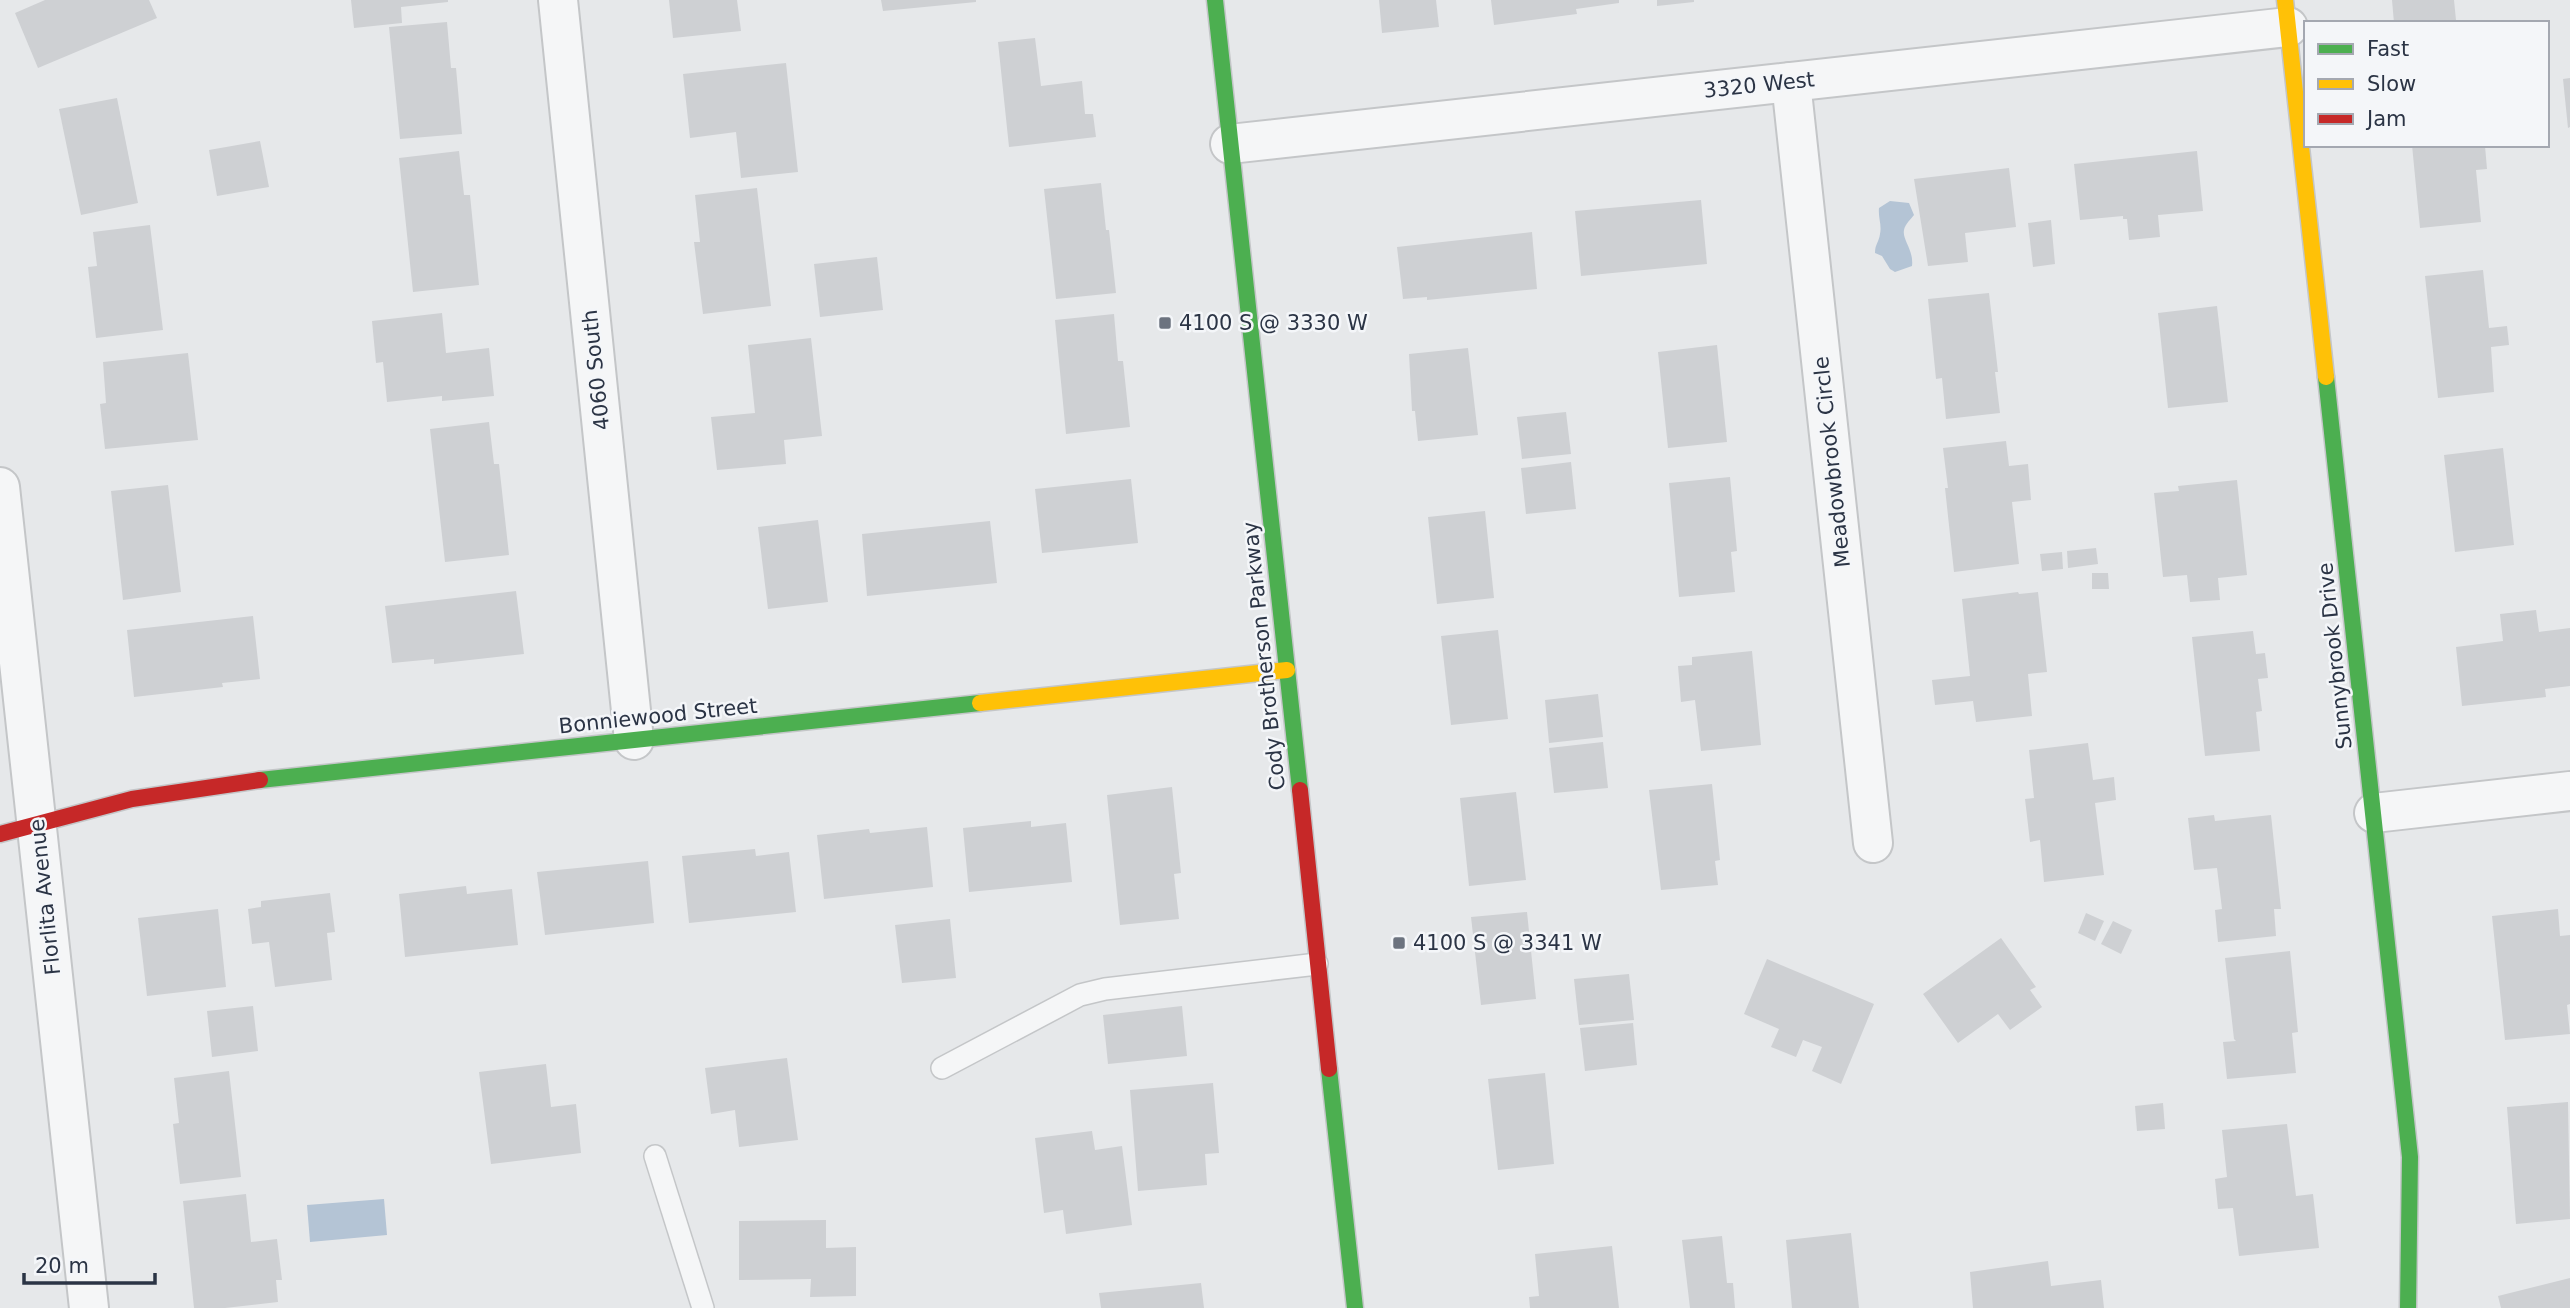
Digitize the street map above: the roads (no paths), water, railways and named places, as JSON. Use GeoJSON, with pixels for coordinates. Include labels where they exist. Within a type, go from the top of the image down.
{"type":"FeatureCollection","features":[{"type":"Feature","properties":{"kind":"street","name":"4060 South"},"geometry":{"type":"LineString","coordinates":[[558,0],[634,740]]}},
{"type":"Feature","properties":{"kind":"street","name":"Cody Brotherson Parkway"},"geometry":{"type":"LineString","coordinates":[[1215,0],[1355,1308]]}},
{"type":"Feature","properties":{"kind":"street","name":"3320 West"},"geometry":{"type":"LineString","coordinates":[[1230,144],[1791,82],[2286,14]]}},
{"type":"Feature","properties":{"kind":"street","name":"Sunnybrook Drive"},"geometry":{"type":"LineString","coordinates":[[2286,14],[2410,1157],[2408,1308]]}},
{"type":"Feature","properties":{"kind":"street","name":"Meadowbrook Circle"},"geometry":{"type":"LineString","coordinates":[[1791,82],[1873,843]]}},
{"type":"Feature","properties":{"kind":"street","name":"Florlita Avenue"},"geometry":{"type":"LineString","coordinates":[[0,487],[89,1308]]}},
{"type":"Feature","properties":{"kind":"street","name":"Bonniewood Street"},"geometry":{"type":"LineString","coordinates":[[0,834],[132,799],[230,783],[1287,670]]}},
{"type":"Feature","properties":{"kind":"street"},"geometry":{"type":"LineString","coordinates":[[2374,813],[2570,791]]}},
{"type":"Feature","properties":{"kind":"lane"},"geometry":{"type":"LineString","coordinates":[[942,1068],[1080,995],[1105,989],[1317,964]]}},
{"type":"Feature","properties":{"kind":"lane"},"geometry":{"type":"LineString","coordinates":[[655,1156],[704,1308]]}},
{"type":"Feature","properties":{"kind":"water"},"geometry":{"type":"Polygon","coordinates":[[[1890,201],[1909,203],[1914,215],[1904,230],[1912,266],[1895,272],[1882,256],[1875,253],[1880,231],[1879,208],[1890,201]]]}},
{"type":"Feature","properties":{"kind":"water"},"geometry":{"type":"Polygon","coordinates":[[[384,1199],[387,1235],[310,1242],[307,1205],[384,1199]]]}},
{"type":"Feature","properties":{"kind":"place","name":"4100 S @ 3330 W"},"geometry":{"type":"Point","coordinates":[1165,323]}},
{"type":"Feature","properties":{"kind":"place","name":"4100 S @ 3341 W"},"geometry":{"type":"Point","coordinates":[1399,943]}}]}
